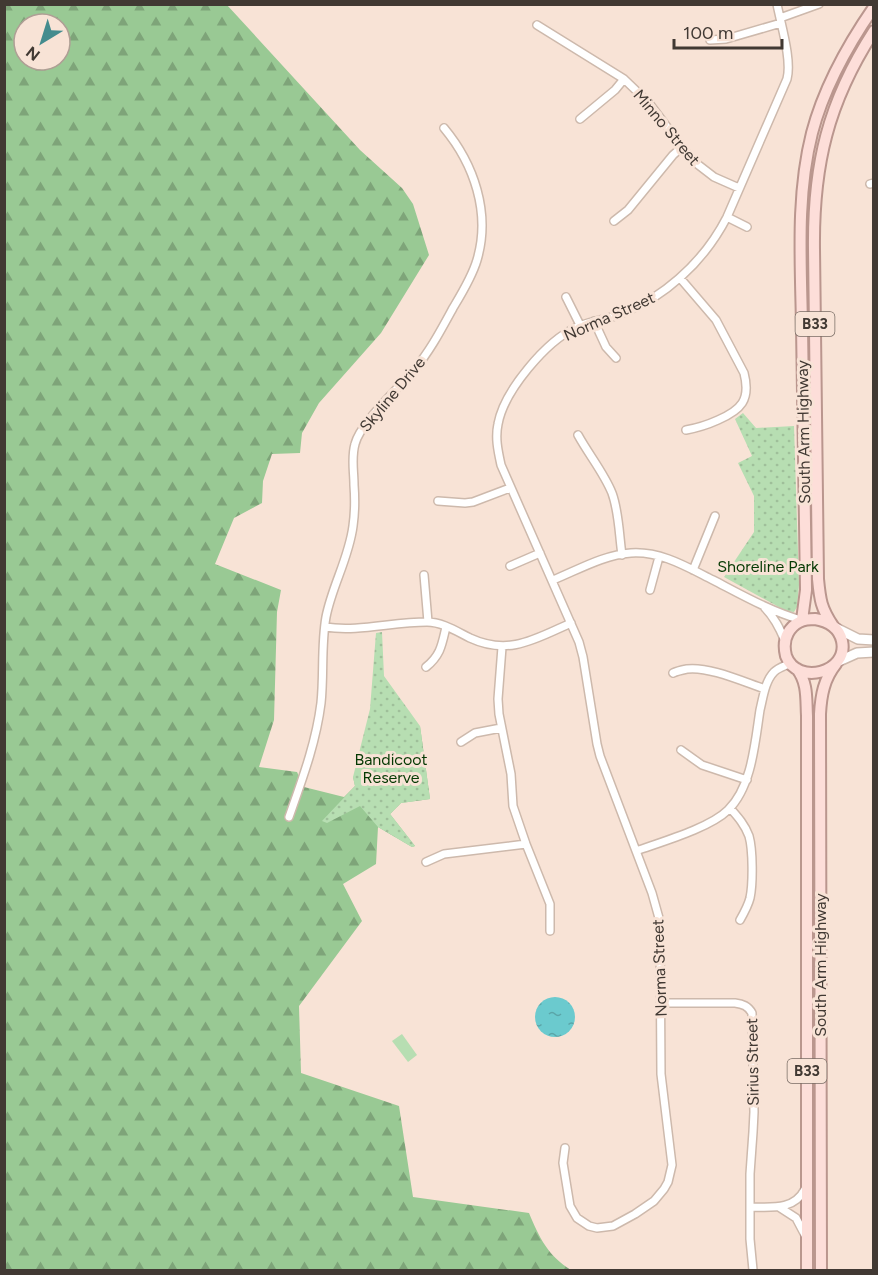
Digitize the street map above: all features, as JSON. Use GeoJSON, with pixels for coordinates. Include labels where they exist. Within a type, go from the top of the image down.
{"type":"FeatureCollection","features":[{"type":"Feature","properties":{"kind":"main road","name":"South Arm Highway"},"geometry":{"type":"LineString","coordinates":[[801,620],[806,590],[801,245],[803,183],[813,131],[827,89],[847,48],[873,7]]}},
{"type":"Feature","properties":{"kind":"main road","name":"South Arm Highway"},"geometry":{"type":"LineString","coordinates":[[833,626],[823,609],[818,579],[815,198],[822,148],[833,112],[854,64],[873,31]]}},
{"type":"Feature","properties":{"kind":"main road"},"geometry":{"type":"LineString","coordinates":[[801,620],[824,621],[858,639],[873,640]]}},
{"type":"Feature","properties":{"kind":"main road","name":"B33"},"geometry":{"type":"LineString","coordinates":[[794,666],[785,652],[785,641],[791,628],[801,620]]}},
{"type":"Feature","properties":{"kind":"main road","name":"B33"},"geometry":{"type":"LineString","coordinates":[[833,626],[841,638],[842,645],[836,663]]}},
{"type":"Feature","properties":{"kind":"main road"},"geometry":{"type":"LineString","coordinates":[[794,666],[806,673],[816,673],[857,653],[873,652]]}},
{"type":"Feature","properties":{"kind":"main road","name":"South Arm Highway"},"geometry":{"type":"LineString","coordinates":[[821,1270],[820,714],[823,688],[836,663]]}},
{"type":"Feature","properties":{"kind":"main road","name":"South Arm Highway"},"geometry":{"type":"LineString","coordinates":[[794,666],[804,682],[807,716],[807,1270]]}},
{"type":"Feature","properties":{"kind":"street","name":"Norma Street"},"geometry":{"type":"LineString","coordinates":[[565,1148],[563,1163],[570,1206],[577,1218],[589,1226],[597,1228],[613,1226],[646,1208],[668,1182],[672,1165],[661,1074],[659,918],[652,892],[600,756],[579,642],[501,465],[497,446],[497,426],[505,401],[515,385],[545,350],[561,336],[580,326],[621,313],[653,298],[680,278],[709,245],[727,217],[789,75],[777,4]]}},
{"type":"Feature","properties":{"kind":"street"},"geometry":{"type":"LineString","coordinates":[[710,40],[726,39],[780,21],[819,4]]}},
{"type":"Feature","properties":{"kind":"street","name":"Minno Street"},"geometry":{"type":"LineString","coordinates":[[537,25],[624,79],[649,103],[692,160],[707,172],[739,188]]}},
{"type":"Feature","properties":{"kind":"street"},"geometry":{"type":"LineString","coordinates":[[580,119],[615,90],[624,79]]}},
{"type":"Feature","properties":{"kind":"street","name":"Skyline Drive"},"geometry":{"type":"LineString","coordinates":[[289,817],[308,761],[319,715],[327,610],[344,562],[353,526],[355,498],[352,455],[356,440],[369,420],[421,361],[446,322],[477,260],[482,232],[478,194],[463,154],[444,128]]}},
{"type":"Feature","properties":{"kind":"street"},"geometry":{"type":"LineString","coordinates":[[614,221],[628,210],[682,147]]}},
{"type":"Feature","properties":{"kind":"street"},"geometry":{"type":"LineString","coordinates":[[727,217],[747,227]]}},
{"type":"Feature","properties":{"kind":"street"},"geometry":{"type":"LineString","coordinates":[[680,278],[716,320],[744,373],[746,386],[742,404],[736,411],[702,427],[686,430]]}},
{"type":"Feature","properties":{"kind":"street"},"geometry":{"type":"LineString","coordinates":[[566,297],[580,326]]}},
{"type":"Feature","properties":{"kind":"street"},"geometry":{"type":"LineString","coordinates":[[594,321],[606,347],[616,358]]}},
{"type":"Feature","properties":{"kind":"street"},"geometry":{"type":"LineString","coordinates":[[578,435],[603,475],[611,493],[616,510],[622,555]]}},
{"type":"Feature","properties":{"kind":"street"},"geometry":{"type":"LineString","coordinates":[[438,501],[473,502],[510,488]]}},
{"type":"Feature","properties":{"kind":"street"},"geometry":{"type":"LineString","coordinates":[[693,570],[716,516]]}},
{"type":"Feature","properties":{"kind":"street"},"geometry":{"type":"LineString","coordinates":[[510,566],[540,553]]}},
{"type":"Feature","properties":{"kind":"street"},"geometry":{"type":"LineString","coordinates":[[553,580],[594,562],[622,555],[644,553],[672,560],[760,604],[801,620]]}},
{"type":"Feature","properties":{"kind":"street"},"geometry":{"type":"LineString","coordinates":[[650,590],[659,557]]}},
{"type":"Feature","properties":{"kind":"street"},"geometry":{"type":"LineString","coordinates":[[424,575],[428,622]]}},
{"type":"Feature","properties":{"kind":"street"},"geometry":{"type":"LineString","coordinates":[[760,604],[771,614],[785,641]]}},
{"type":"Feature","properties":{"kind":"street"},"geometry":{"type":"LineString","coordinates":[[325,627],[369,628],[428,622],[502,647],[524,643],[571,623]]}},
{"type":"Feature","properties":{"kind":"street"},"geometry":{"type":"LineString","coordinates":[[426,667],[433,662],[440,650],[446,627]]}},
{"type":"Feature","properties":{"kind":"street"},"geometry":{"type":"LineString","coordinates":[[502,647],[498,699],[501,728],[511,774],[513,806],[550,904],[550,932]]}},
{"type":"Feature","properties":{"kind":"street"},"geometry":{"type":"LineString","coordinates":[[636,851],[710,823],[730,808],[747,780],[765,689],[778,668],[794,666]]}},
{"type":"Feature","properties":{"kind":"street"},"geometry":{"type":"LineString","coordinates":[[673,673],[698,669],[765,689]]}},
{"type":"Feature","properties":{"kind":"street"},"geometry":{"type":"LineString","coordinates":[[461,741],[475,733],[501,728]]}},
{"type":"Feature","properties":{"kind":"street"},"geometry":{"type":"LineString","coordinates":[[681,750],[702,765],[747,780]]}},
{"type":"Feature","properties":{"kind":"street"},"geometry":{"type":"LineString","coordinates":[[730,808],[746,829],[752,852],[750,896],[740,920]]}},
{"type":"Feature","properties":{"kind":"street"},"geometry":{"type":"LineString","coordinates":[[426,862],[444,854],[526,844]]}},
{"type":"Feature","properties":{"kind":"street","name":"Sirius Street"},"geometry":{"type":"LineString","coordinates":[[661,1003],[735,1003],[746,1006],[752,1013],[754,1112],[750,1174],[750,1239],[753,1270]]}},
{"type":"Feature","properties":{"kind":"street"},"geometry":{"type":"LineString","coordinates":[[750,1207],[779,1207],[797,1201],[807,1184]]}},
{"type":"Feature","properties":{"kind":"street"},"geometry":{"type":"LineString","coordinates":[[779,1207],[796,1218],[807,1239]]}},
{"type":"Feature","properties":{"kind":"green space"},"geometry":{"type":"Polygon","coordinates":[[[5,5],[227,5],[360,150],[402,188],[413,204],[429,255],[381,333],[319,403],[302,433],[300,453],[272,454],[263,481],[262,503],[234,518],[215,564],[281,590],[277,612],[274,720],[259,767],[297,772],[304,787],[344,797],[355,786],[353,777],[420,726],[430,799],[401,803],[390,814],[415,846],[412,847],[378,827],[376,864],[343,884],[362,921],[299,1006],[301,1073],[399,1106],[413,1197],[529,1213],[550,1252],[571,1270],[5,1270],[5,5]]]}},
{"type":"Feature","properties":{"kind":"green space","name":"Shoreline Park"},"geometry":{"type":"Polygon","coordinates":[[[743,413],[756,428],[794,426],[799,585],[797,607],[794,612],[786,611],[724,577],[754,532],[754,496],[738,463],[752,456],[735,419],[743,413]]]}},
{"type":"Feature","properties":{"kind":"green space","name":"Bandicoot Reserve"},"geometry":{"type":"Polygon","coordinates":[[[382,632],[384,676],[420,726],[430,799],[401,803],[390,814],[415,846],[412,847],[378,827],[360,806],[327,823],[322,821],[355,786],[353,777],[370,709],[376,633],[382,632]]]}},
{"type":"Feature","properties":{"kind":"green space"},"geometry":{"type":"Polygon","coordinates":[[[402,1034],[417,1055],[408,1062],[392,1041],[402,1034]]]}},
{"type":"Feature","properties":{"kind":"water"},"geometry":{"type":"Polygon","coordinates":[[[555,997],[563,998],[569,1003],[574,1009],[574,1025],[569,1031],[563,1036],[555,1037],[547,1036],[541,1031],[536,1025],[535,1017],[536,1009],[541,1003],[547,998],[555,997]]]}}]}
